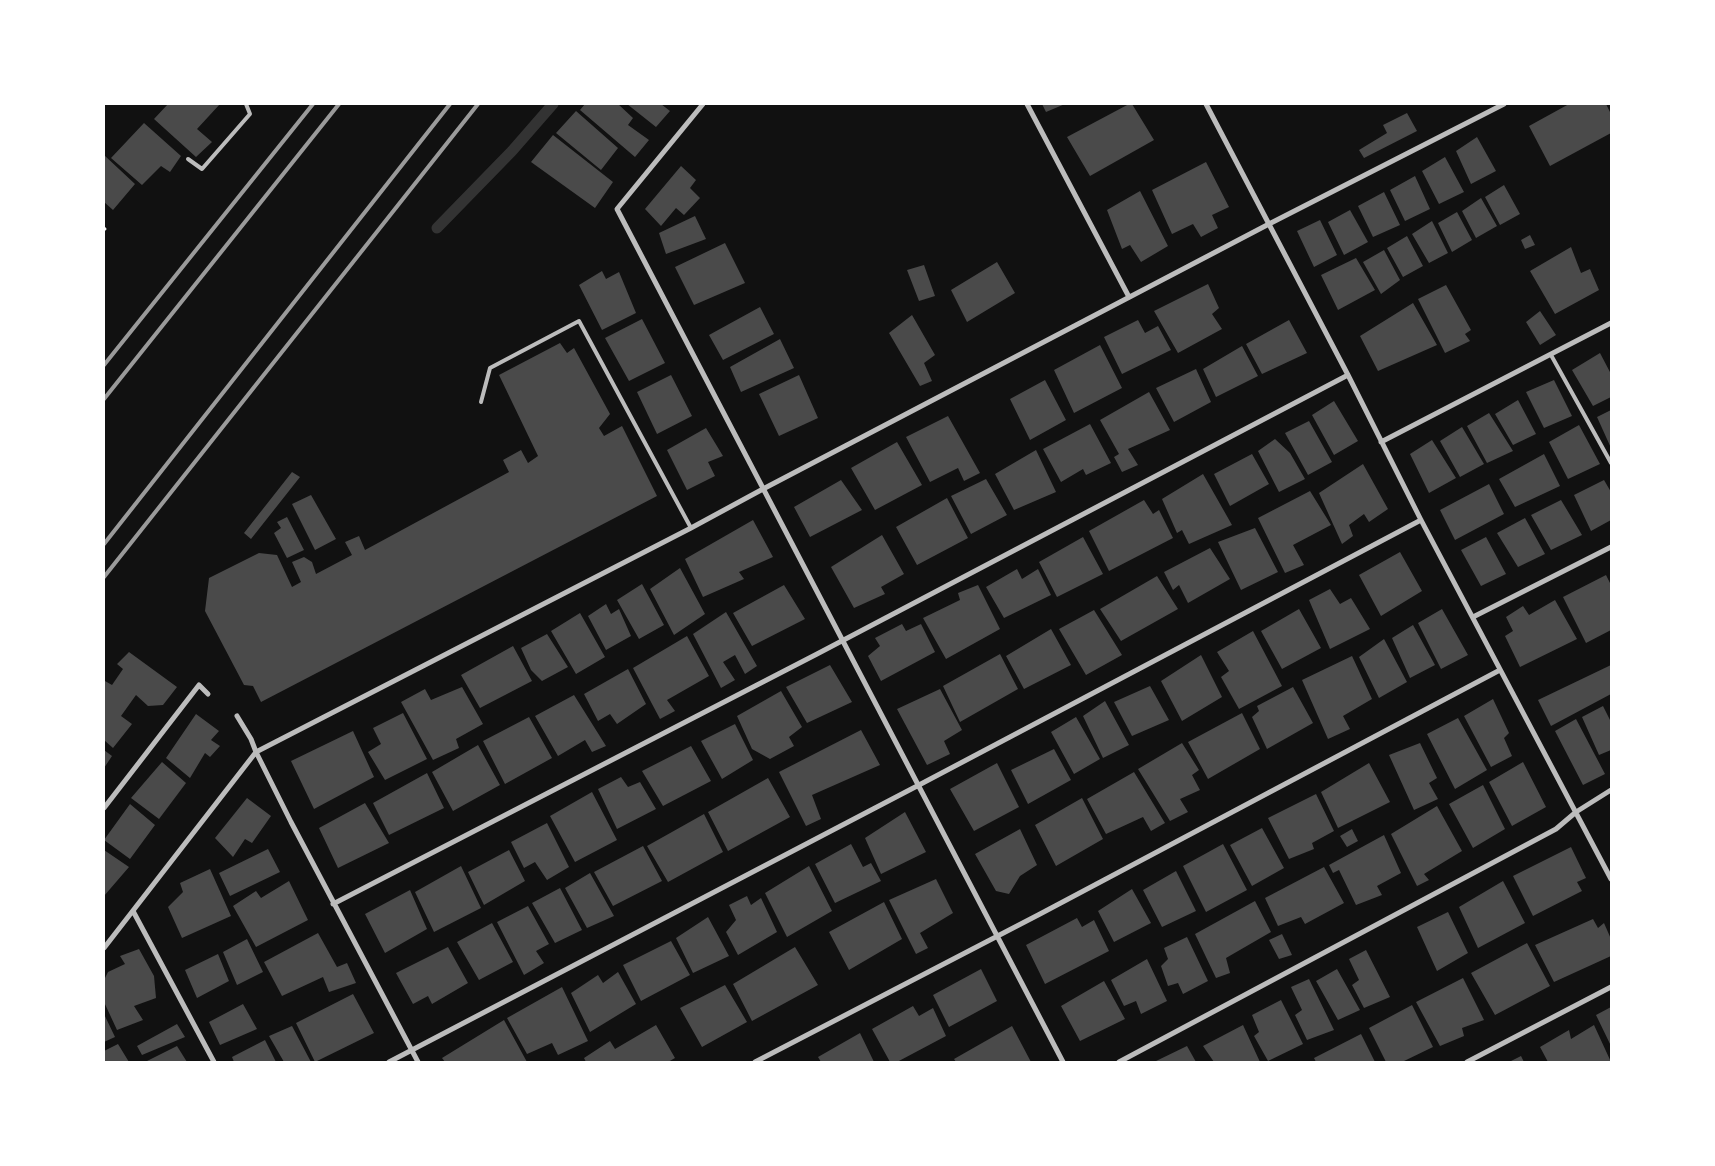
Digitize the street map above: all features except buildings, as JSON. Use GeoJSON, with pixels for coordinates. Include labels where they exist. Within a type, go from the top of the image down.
{"type":"FeatureCollection","features":[{"type":"Feature","properties":{"kind":"street"},"geometry":{"type":"LineString","coordinates":[[703,104],[617,209],[1064,1062]]}},
{"type":"Feature","properties":{"kind":"street"},"geometry":{"type":"LineString","coordinates":[[1028,104],[1130,297]]}},
{"type":"Feature","properties":{"kind":"street"},"geometry":{"type":"LineString","coordinates":[[1206,104],[1348,375],[1421,520],[1611,879]]}},
{"type":"Feature","properties":{"kind":"street"},"geometry":{"type":"LineString","coordinates":[[104,948],[256,752],[691,528],[1269,224],[1504,104]]}},
{"type":"Feature","properties":{"kind":"street"},"geometry":{"type":"LineString","coordinates":[[1381,442],[1611,323]]}},
{"type":"Feature","properties":{"kind":"street"},"geometry":{"type":"LineString","coordinates":[[333,904],[842,641],[1348,375]]}},
{"type":"Feature","properties":{"kind":"street"},"geometry":{"type":"LineString","coordinates":[[389,1062],[1421,520]]}},
{"type":"Feature","properties":{"kind":"street"},"geometry":{"type":"LineString","coordinates":[[1473,617],[1611,547]]}},
{"type":"Feature","properties":{"kind":"street"},"geometry":{"type":"LineString","coordinates":[[754,1062],[997,937],[1500,670]]}},
{"type":"Feature","properties":{"kind":"street"},"geometry":{"type":"LineString","coordinates":[[104,808],[199,685],[208,694]]}},
{"type":"Feature","properties":{"kind":"street"},"geometry":{"type":"LineString","coordinates":[[237,716],[251,739],[333,904],[418,1062]]}},
{"type":"Feature","properties":{"kind":"street"},"geometry":{"type":"LineString","coordinates":[[1119,1062],[1556,829],[1576,812],[1611,790]]}},
{"type":"Feature","properties":{"kind":"street"},"geometry":{"type":"LineString","coordinates":[[133,911],[214,1062]]}},
{"type":"Feature","properties":{"kind":"street"},"geometry":{"type":"LineString","coordinates":[[1467,1062],[1611,987]]}},
{"type":"Feature","properties":{"kind":"lane"},"geometry":{"type":"LineString","coordinates":[[188,159],[202,169],[250,114],[246,104]]}},
{"type":"Feature","properties":{"kind":"lane"},"geometry":{"type":"LineString","coordinates":[[481,402],[490,368],[579,321],[691,528]]}},
{"type":"Feature","properties":{"kind":"lane"},"geometry":{"type":"LineString","coordinates":[[1551,354],[1611,463]]}},
{"type":"Feature","properties":{"kind":"waterway"},"geometry":{"type":"LineString","coordinates":[[437,228],[512,151],[553,104]]}},
{"type":"Feature","properties":{"kind":"railway"},"geometry":{"type":"LineString","coordinates":[[104,365],[313,104]]}},
{"type":"Feature","properties":{"kind":"railway"},"geometry":{"type":"LineString","coordinates":[[104,399],[339,104]]}},
{"type":"Feature","properties":{"kind":"railway"},"geometry":{"type":"LineString","coordinates":[[104,544],[450,104]]}},
{"type":"Feature","properties":{"kind":"railway"},"geometry":{"type":"LineString","coordinates":[[104,577],[478,104]]}}]}
